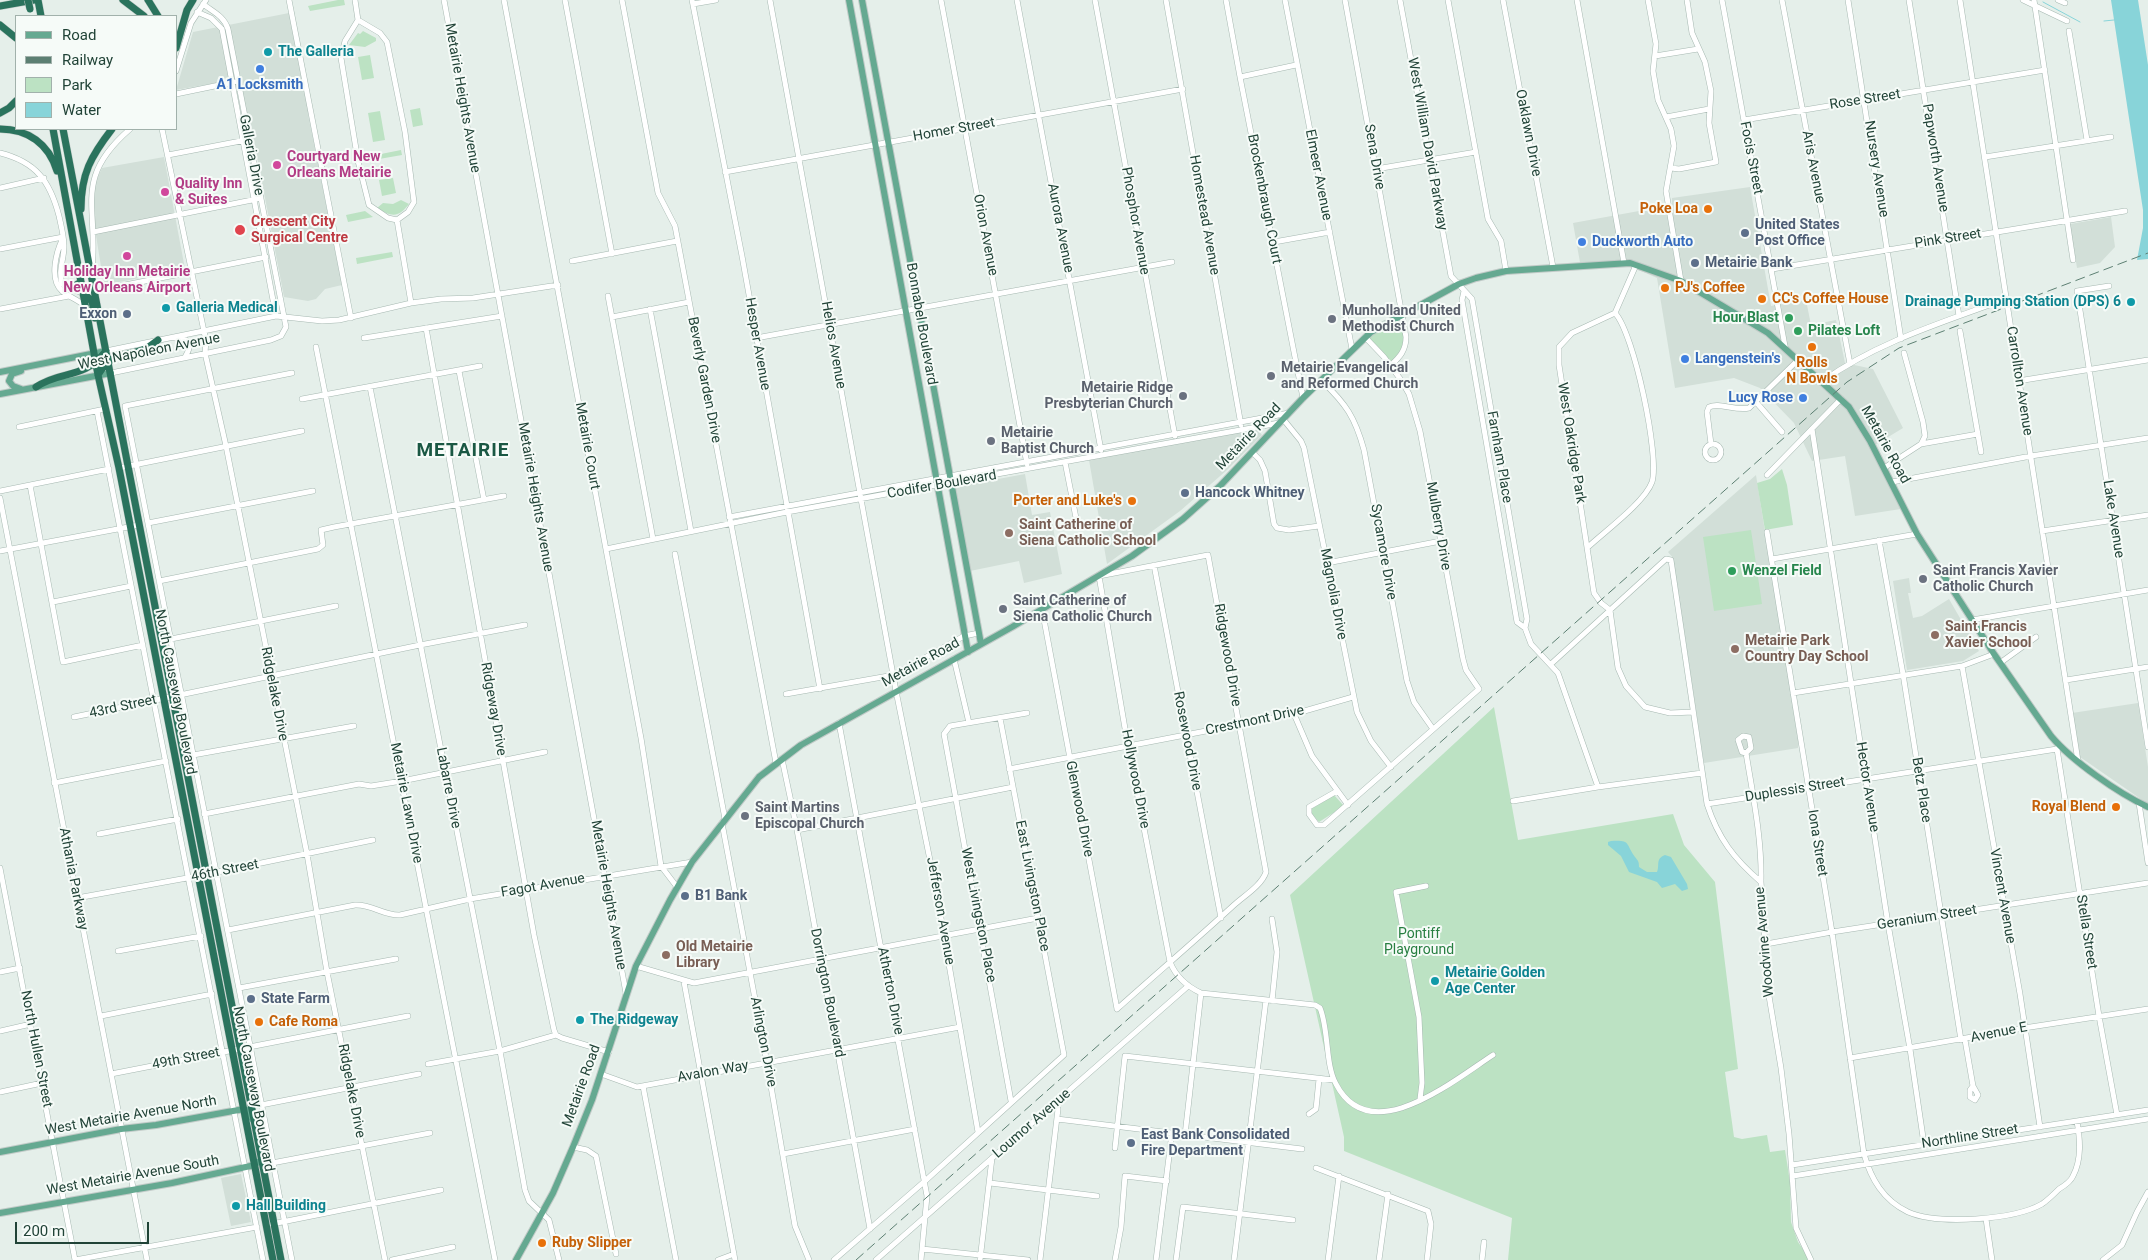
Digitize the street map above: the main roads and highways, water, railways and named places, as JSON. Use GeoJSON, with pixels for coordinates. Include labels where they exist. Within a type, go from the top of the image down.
{"type":"FeatureCollection","features":[{"type":"Feature","properties":{"kind":"highway"},"geometry":{"type":"LineString","coordinates":[[28,0],[31,15]]}},
{"type":"Feature","properties":{"kind":"highway"},"geometry":{"type":"LineString","coordinates":[[0,6],[36,0],[41,15]]}},
{"type":"Feature","properties":{"kind":"highway"},"geometry":{"type":"LineString","coordinates":[[123,0],[143,15]]}},
{"type":"Feature","properties":{"kind":"highway"},"geometry":{"type":"LineString","coordinates":[[148,0],[157,15]]}},
{"type":"Feature","properties":{"kind":"highway"},"geometry":{"type":"LineString","coordinates":[[178,42],[192,0]]}},
{"type":"Feature","properties":{"kind":"highway"},"geometry":{"type":"LineString","coordinates":[[0,25],[15,37]]}},
{"type":"Feature","properties":{"kind":"highway"},"geometry":{"type":"LineString","coordinates":[[0,113],[15,102]]}},
{"type":"Feature","properties":{"kind":"highway"},"geometry":{"type":"LineString","coordinates":[[0,129],[22,132],[31,136],[42,145],[55,164],[64,193]]}},
{"type":"Feature","properties":{"kind":"highway","name":"North Causeway Boulevard"},"geometry":{"type":"LineString","coordinates":[[53,130],[98,375],[119,468],[198,876],[236,1049],[256,1128],[274,1260]]}},
{"type":"Feature","properties":{"kind":"highway","name":"North Causeway Boulevard"},"geometry":{"type":"LineString","coordinates":[[62,130],[82,222],[207,874],[244,1109],[255,1165],[281,1260]]}},
{"type":"Feature","properties":{"kind":"highway"},"geometry":{"type":"LineString","coordinates":[[82,222],[82,186],[90,161],[111,130]]}},
{"type":"Feature","properties":{"kind":"highway"},"geometry":{"type":"LineString","coordinates":[[103,140],[116,130]]}},
{"type":"Feature","properties":{"kind":"highway"},"geometry":{"type":"LineString","coordinates":[[69,292],[80,280],[95,291]]}},
{"type":"Feature","properties":{"kind":"highway"},"geometry":{"type":"LineString","coordinates":[[84,294],[92,301],[97,327],[103,336]]}},
{"type":"Feature","properties":{"kind":"highway"},"geometry":{"type":"LineString","coordinates":[[98,375],[108,362],[122,354],[145,349],[158,340]]}},
{"type":"Feature","properties":{"kind":"highway"},"geometry":{"type":"LineString","coordinates":[[36,387],[55,378],[83,371],[96,362],[106,351]]}},
{"type":"Feature","properties":{"kind":"main road","name":"Bonnabel Boulevard"},"geometry":{"type":"LineString","coordinates":[[849,0],[968,652]]}},
{"type":"Feature","properties":{"kind":"main road","name":"Bonnabel Boulevard"},"geometry":{"type":"LineString","coordinates":[[862,0],[981,644]]}},
{"type":"Feature","properties":{"kind":"main road","name":"Metairie Road"},"geometry":{"type":"LineString","coordinates":[[516,1260],[553,1193],[573,1147],[601,1074],[636,966],[692,862],[760,776],[779,761],[839,723],[954,660],[1132,556],[1183,519],[1220,486],[1364,337],[1402,314],[1459,284],[1506,271],[1624,263],[1636,265],[1682,282],[1750,320],[1785,346],[1849,407],[1892,482],[1917,534],[1994,654],[2058,747],[2148,808]]}},
{"type":"Feature","properties":{"kind":"main road","name":"West Napoleon Avenue"},"geometry":{"type":"LineString","coordinates":[[0,372],[106,351]]}},
{"type":"Feature","properties":{"kind":"main road"},"geometry":{"type":"LineString","coordinates":[[23,390],[11,384],[9,381],[12,374],[52,365],[58,361]]}},
{"type":"Feature","properties":{"kind":"main road","name":"West Napoleon Avenue"},"geometry":{"type":"LineString","coordinates":[[0,394],[111,373]]}},
{"type":"Feature","properties":{"kind":"main road"},"geometry":{"type":"LineString","coordinates":[[244,1109],[251,1116],[256,1128]]}},
{"type":"Feature","properties":{"kind":"main road","name":"West Metairie Avenue North"},"geometry":{"type":"LineString","coordinates":[[0,1152],[121,1129],[156,1125],[244,1109]]}},
{"type":"Feature","properties":{"kind":"main road"},"geometry":{"type":"LineString","coordinates":[[255,1165],[260,1158],[260,1151]]}},
{"type":"Feature","properties":{"kind":"main road","name":"West Metairie Avenue South"},"geometry":{"type":"LineString","coordinates":[[0,1213],[255,1165]]}},
{"type":"Feature","properties":{"kind":"water"},"geometry":{"type":"Polygon","coordinates":[[[2111,0],[2138,0],[2148,65],[2148,259],[2137,260],[2143,228],[2143,210],[2111,0]]]}},
{"type":"Feature","properties":{"kind":"water"},"geometry":{"type":"Polygon","coordinates":[[[1608,842],[1627,843],[1638,861],[1639,867],[1647,872],[1657,872],[1660,858],[1665,855],[1671,857],[1688,889],[1682,891],[1675,884],[1662,888],[1657,882],[1629,872],[1621,856],[1608,845],[1608,842]]]}},
{"type":"Feature","properties":{"kind":"waterway"},"geometry":{"type":"LineString","coordinates":[[2043,2],[2080,22]]}},
{"type":"Feature","properties":{"kind":"waterway"},"geometry":{"type":"LineString","coordinates":[[2104,21],[2114,20]]}},
{"type":"Feature","properties":{"kind":"railway"},"geometry":{"type":"LineString","coordinates":[[856,1260],[1847,382],[1899,348],[2148,253]]}},
{"type":"Feature","properties":{"kind":"place","name":"The Galleria"},"geometry":{"type":"Point","coordinates":[268,52]}},
{"type":"Feature","properties":{"kind":"place","name":"A1 Locksmith"},"geometry":{"type":"Point","coordinates":[260,69]}},
{"type":"Feature","properties":{"kind":"place","name":"Courtyard New Orleans Metairie"},"geometry":{"type":"Point","coordinates":[277,165]}},
{"type":"Feature","properties":{"kind":"place","name":"Quality Inn & Suites"},"geometry":{"type":"Point","coordinates":[165,192]}},
{"type":"Feature","properties":{"kind":"place","name":"Poke Loa"},"geometry":{"type":"Point","coordinates":[1708,209]}},
{"type":"Feature","properties":{"kind":"place","name":"Crescent City Surgical Centre"},"geometry":{"type":"Point","coordinates":[240,230]}},
{"type":"Feature","properties":{"kind":"place","name":"United States Post Office"},"geometry":{"type":"Point","coordinates":[1745,233]}},
{"type":"Feature","properties":{"kind":"place","name":"Duckworth Auto"},"geometry":{"type":"Point","coordinates":[1582,242]}},
{"type":"Feature","properties":{"kind":"place","name":"Holiday Inn Metairie New Orleans Airport"},"geometry":{"type":"Point","coordinates":[127,256]}},
{"type":"Feature","properties":{"kind":"place","name":"Metairie Bank"},"geometry":{"type":"Point","coordinates":[1695,263]}},
{"type":"Feature","properties":{"kind":"place","name":"PJ's Coffee"},"geometry":{"type":"Point","coordinates":[1665,288]}},
{"type":"Feature","properties":{"kind":"place","name":"CC's Coffee House"},"geometry":{"type":"Point","coordinates":[1762,299]}},
{"type":"Feature","properties":{"kind":"place","name":"Drainage Pumping Station (DPS) 6"},"geometry":{"type":"Point","coordinates":[2131,302]}},
{"type":"Feature","properties":{"kind":"place","name":"Galleria Medical"},"geometry":{"type":"Point","coordinates":[166,308]}},
{"type":"Feature","properties":{"kind":"place","name":"Exxon"},"geometry":{"type":"Point","coordinates":[127,314]}},
{"type":"Feature","properties":{"kind":"place","name":"Hour Blast"},"geometry":{"type":"Point","coordinates":[1789,318]}},
{"type":"Feature","properties":{"kind":"place","name":"Munholland United Methodist Church"},"geometry":{"type":"Point","coordinates":[1332,319]}},
{"type":"Feature","properties":{"kind":"place","name":"Pilates Loft"},"geometry":{"type":"Point","coordinates":[1798,331]}},
{"type":"Feature","properties":{"kind":"place","name":"Rolls N Bowls"},"geometry":{"type":"Point","coordinates":[1812,347]}},
{"type":"Feature","properties":{"kind":"place","name":"Langenstein's"},"geometry":{"type":"Point","coordinates":[1685,359]}},
{"type":"Feature","properties":{"kind":"place","name":"Metairie Evangelical and Reformed Church"},"geometry":{"type":"Point","coordinates":[1271,376]}},
{"type":"Feature","properties":{"kind":"place","name":"Metairie Ridge Presbyterian Church"},"geometry":{"type":"Point","coordinates":[1183,396]}},
{"type":"Feature","properties":{"kind":"place","name":"Lucy Rose"},"geometry":{"type":"Point","coordinates":[1803,398]}},
{"type":"Feature","properties":{"kind":"place","name":"Metairie Baptist Church"},"geometry":{"type":"Point","coordinates":[991,441]}},
{"type":"Feature","properties":{"kind":"place","name":"Hancock Whitney"},"geometry":{"type":"Point","coordinates":[1185,493]}},
{"type":"Feature","properties":{"kind":"place","name":"Porter and Luke's"},"geometry":{"type":"Point","coordinates":[1132,501]}},
{"type":"Feature","properties":{"kind":"place","name":"Saint Catherine of Siena Catholic School"},"geometry":{"type":"Point","coordinates":[1009,533]}},
{"type":"Feature","properties":{"kind":"place","name":"Wenzel Field"},"geometry":{"type":"Point","coordinates":[1732,571]}},
{"type":"Feature","properties":{"kind":"place","name":"Saint Francis Xavier Catholic Church"},"geometry":{"type":"Point","coordinates":[1923,579]}},
{"type":"Feature","properties":{"kind":"place","name":"Saint Catherine of Siena Catholic Church"},"geometry":{"type":"Point","coordinates":[1003,609]}},
{"type":"Feature","properties":{"kind":"place","name":"Saint Francis Xavier School"},"geometry":{"type":"Point","coordinates":[1935,635]}},
{"type":"Feature","properties":{"kind":"place","name":"Metairie Park Country Day School"},"geometry":{"type":"Point","coordinates":[1735,649]}},
{"type":"Feature","properties":{"kind":"place","name":"Royal Blend"},"geometry":{"type":"Point","coordinates":[2116,807]}},
{"type":"Feature","properties":{"kind":"place","name":"Saint Martins Episcopal Church"},"geometry":{"type":"Point","coordinates":[745,816]}},
{"type":"Feature","properties":{"kind":"place","name":"B1 Bank"},"geometry":{"type":"Point","coordinates":[685,896]}},
{"type":"Feature","properties":{"kind":"place","name":"Old Metairie Library"},"geometry":{"type":"Point","coordinates":[666,955]}},
{"type":"Feature","properties":{"kind":"place","name":"Metairie Golden Age Center"},"geometry":{"type":"Point","coordinates":[1435,981]}},
{"type":"Feature","properties":{"kind":"place","name":"State Farm"},"geometry":{"type":"Point","coordinates":[251,999]}},
{"type":"Feature","properties":{"kind":"place","name":"The Ridgeway"},"geometry":{"type":"Point","coordinates":[580,1020]}},
{"type":"Feature","properties":{"kind":"place","name":"Cafe Roma"},"geometry":{"type":"Point","coordinates":[259,1022]}},
{"type":"Feature","properties":{"kind":"place","name":"East Bank Consolidated Fire Department"},"geometry":{"type":"Point","coordinates":[1131,1143]}},
{"type":"Feature","properties":{"kind":"place","name":"Hall Building"},"geometry":{"type":"Point","coordinates":[236,1206]}},
{"type":"Feature","properties":{"kind":"place","name":"Ruby Slipper"},"geometry":{"type":"Point","coordinates":[542,1243]}},
{"type":"Feature","properties":{"kind":"district","name":"METAIRIE"},"geometry":{"type":"Point","coordinates":[463,451]}},
{"type":"Feature","properties":{"kind":"park label","name":"Pontiff Playground"},"geometry":{"type":"Point","coordinates":[1419,942]}}]}
